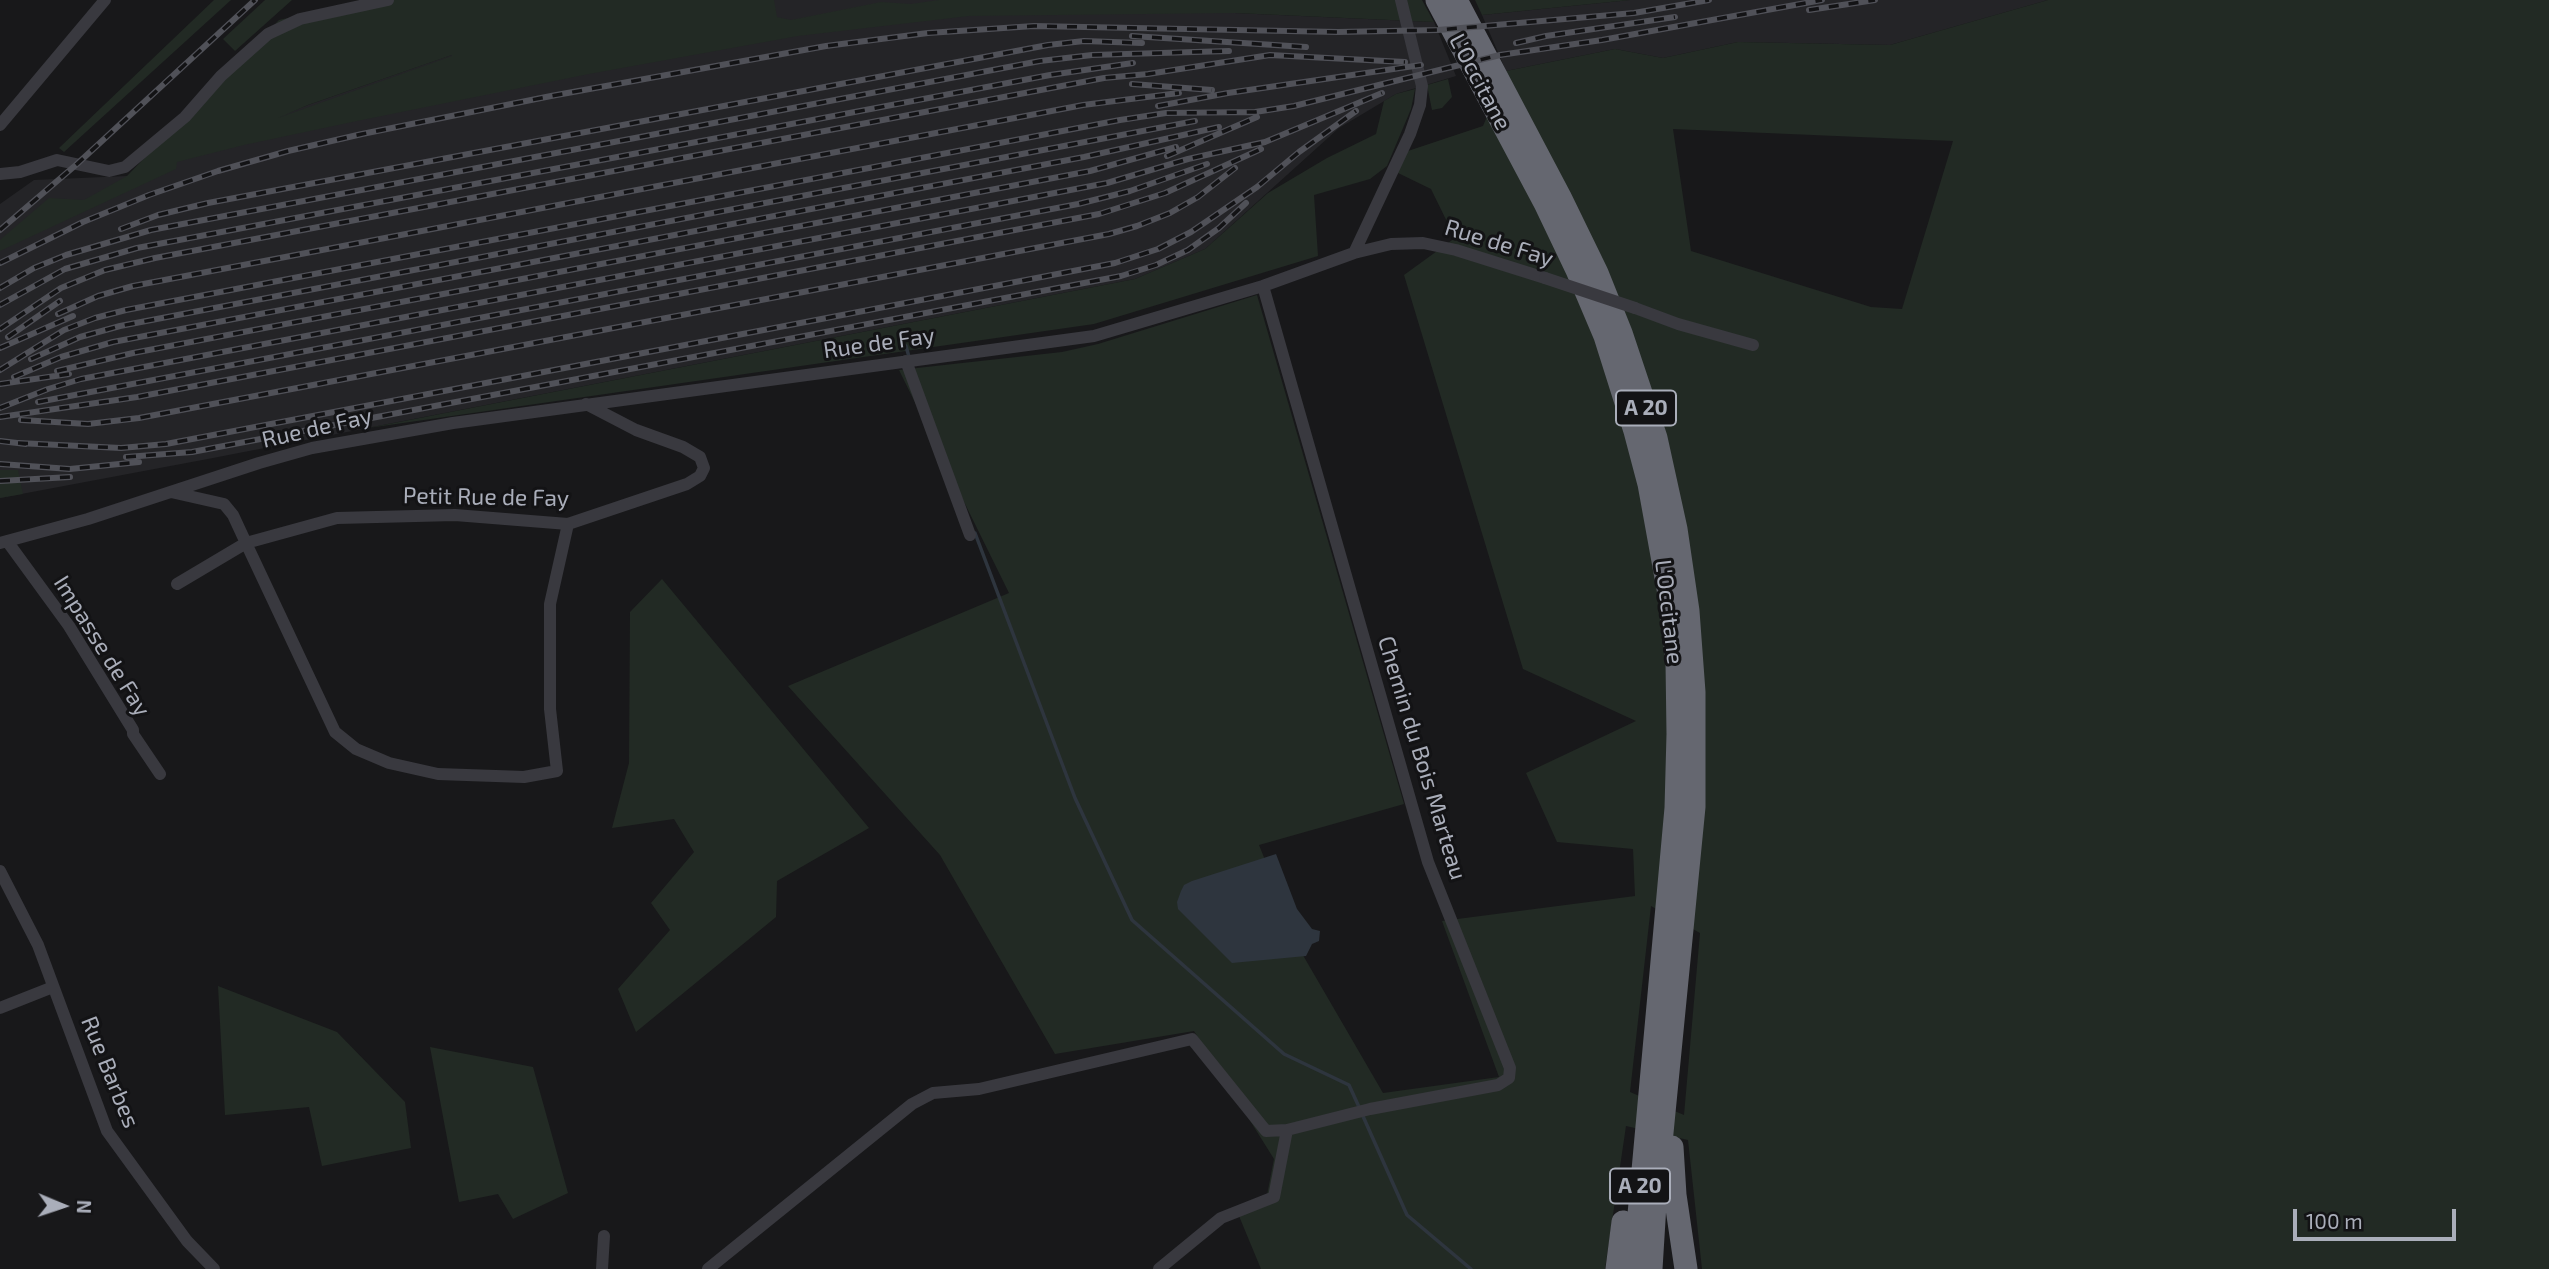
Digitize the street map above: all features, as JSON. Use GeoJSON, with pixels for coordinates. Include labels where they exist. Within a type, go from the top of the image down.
{"type":"FeatureCollection","features":[{"type":"Feature","properties":{"kind":"highway","name":"L'Occitane"},"geometry":{"type":"LineString","coordinates":[[1437,0],[1545,204],[1605,336],[1649,484],[1669,594],[1677,662],[1676,808],[1634,1269]]}},
{"type":"Feature","properties":{"kind":"highway","name":"L'Occitane"},"geometry":{"type":"LineString","coordinates":[[1456,0],[1597,273],[1621,333],[1656,438],[1676,529],[1688,611],[1695,750],[1690,855],[1655,1204],[1651,1269]]}},
{"type":"Feature","properties":{"kind":"highway"},"geometry":{"type":"LineString","coordinates":[[1670,1062],[1675,1195],[1686,1269]]}},
{"type":"Feature","properties":{"kind":"highway"},"geometry":{"type":"LineString","coordinates":[[1617,1269],[1636,1135],[1648,1103]]}},
{"type":"Feature","properties":{"kind":"street"},"geometry":{"type":"LineString","coordinates":[[0,125],[105,0]]}},
{"type":"Feature","properties":{"kind":"street"},"geometry":{"type":"LineString","coordinates":[[0,174],[20,172],[57,160],[109,171],[125,167],[185,117],[221,76],[268,34],[300,19],[388,0]]}},
{"type":"Feature","properties":{"kind":"street"},"geometry":{"type":"LineString","coordinates":[[1354,253],[1410,134],[1420,106],[1422,86],[1401,0]]}},
{"type":"Feature","properties":{"kind":"street","name":"Rue de Fay"},"geometry":{"type":"LineString","coordinates":[[4,542],[88,519],[312,448],[453,423],[1094,336],[1263,286],[1354,253],[1391,244],[1423,243],[1456,250],[1678,324],[1753,345]]}},
{"type":"Feature","properties":{"kind":"street","name":"Chemin du Bois Marteau"},"geometry":{"type":"LineString","coordinates":[[1263,286],[1428,862],[1511,1073],[1505,1082],[1498,1085],[1370,1109],[1287,1129]]}},
{"type":"Feature","properties":{"kind":"street"},"geometry":{"type":"LineString","coordinates":[[906,361],[970,536]]}},
{"type":"Feature","properties":{"kind":"street","name":"Petit Rue de Fay"},"geometry":{"type":"LineString","coordinates":[[177,584],[246,543],[337,518],[456,515],[568,524],[687,484],[700,477],[704,468],[700,457],[683,447],[636,430],[586,404]]}},
{"type":"Feature","properties":{"kind":"street"},"geometry":{"type":"LineString","coordinates":[[170,492],[224,504],[233,515],[335,732],[356,749],[389,763],[438,774],[524,777],[557,771],[550,709],[550,604],[568,524]]}},
{"type":"Feature","properties":{"kind":"street","name":"Impasse de Fay"},"geometry":{"type":"LineString","coordinates":[[4,542],[69,626],[160,774]]}},
{"type":"Feature","properties":{"kind":"street","name":"Rue Barbes"},"geometry":{"type":"LineString","coordinates":[[1,876],[38,945],[107,1131],[187,1241],[214,1269]]}},
{"type":"Feature","properties":{"kind":"street"},"geometry":{"type":"LineString","coordinates":[[0,1008],[53,987]]}},
{"type":"Feature","properties":{"kind":"street"},"geometry":{"type":"LineString","coordinates":[[708,1269],[912,1104],[933,1093],[979,1089],[1192,1039],[1265,1131],[1287,1129],[1274,1197],[1221,1218],[1159,1269]]}},
{"type":"Feature","properties":{"kind":"street"},"geometry":{"type":"LineString","coordinates":[[602,1269],[604,1236]]}},
{"type":"Feature","properties":{"kind":"shaded area"},"geometry":{"type":"Polygon","coordinates":[[[214,0],[231,0],[64,152],[59,148],[214,0]]]}},
{"type":"Feature","properties":{"kind":"shaded area"},"geometry":{"type":"Polygon","coordinates":[[[265,0],[292,0],[235,51],[223,39],[265,0]]]}},
{"type":"Feature","properties":{"kind":"shaded area"},"geometry":{"type":"Polygon","coordinates":[[[366,0],[774,0],[777,17],[791,20],[881,2],[911,4],[939,0],[1422,0],[1434,22],[1235,13],[969,16],[798,36],[589,74],[357,121],[177,162],[176,169],[0,251],[0,240],[49,198],[84,200],[127,176],[279,20],[366,0]],[[452,56],[308,105],[278,118],[452,56]]]}},
{"type":"Feature","properties":{"kind":"shaded area"},"geometry":{"type":"Polygon","coordinates":[[[677,0],[1233,0],[1235,13],[1434,22],[1456,76],[1396,94],[1339,128],[1205,249],[1135,279],[0,498],[0,204],[34,180],[127,176],[308,105],[543,23],[677,0]]]}},
{"type":"Feature","properties":{"kind":"shaded area"},"geometry":{"type":"Polygon","coordinates":[[[1475,0],[1630,0],[1482,15],[1475,0]]]}},
{"type":"Feature","properties":{"kind":"shaded area"},"geometry":{"type":"Polygon","coordinates":[[[1630,0],[2048,0],[1890,45],[1738,42],[1663,58],[1615,49],[1506,71],[1482,15],[1630,0]]]}},
{"type":"Feature","properties":{"kind":"shaded area"},"geometry":{"type":"Polygon","coordinates":[[[2048,0],[2549,0],[2549,1269],[1702,1269],[1688,1140],[1626,1126],[1605,1269],[1261,1269],[1239,1216],[1267,1195],[1274,1159],[1194,1031],[1055,1054],[940,855],[788,686],[1009,593],[899,370],[1062,352],[1098,344],[1257,295],[1404,804],[1259,845],[1304,957],[1383,1093],[1499,1077],[1442,921],[1635,896],[1633,849],[1557,842],[1526,773],[1636,721],[1523,669],[1404,275],[1455,238],[1431,189],[1396,172],[1405,152],[1483,126],[1506,71],[1615,49],[1663,58],[1738,42],[1890,45],[2048,0]],[[1673,129],[1691,251],[1871,307],[1902,309],[1953,141],[1673,129]],[[1651,906],[1630,1092],[1684,1115],[1700,933],[1651,906]]]}},
{"type":"Feature","properties":{"kind":"shaded area"},"geometry":{"type":"Polygon","coordinates":[[[1448,79],[1452,97],[1442,108],[1432,110],[1427,85],[1448,79]]]}},
{"type":"Feature","properties":{"kind":"shaded area"},"geometry":{"type":"Polygon","coordinates":[[[1415,89],[1411,109],[1387,166],[1370,179],[1314,195],[1318,256],[1094,324],[368,428],[1135,279],[1205,249],[1268,193],[1327,158],[1376,134],[1384,101],[1396,94],[1415,89]]]}},
{"type":"Feature","properties":{"kind":"shaded area"},"geometry":{"type":"Polygon","coordinates":[[[0,470],[18,470],[23,494],[0,498],[0,470]]]}},
{"type":"Feature","properties":{"kind":"shaded area"},"geometry":{"type":"Polygon","coordinates":[[[662,579],[869,828],[777,881],[776,917],[636,1032],[618,989],[670,930],[651,903],[694,852],[674,819],[612,828],[629,763],[630,612],[662,579]]]}},
{"type":"Feature","properties":{"kind":"shaded area"},"geometry":{"type":"Polygon","coordinates":[[[1276,854],[1297,909],[1312,929],[1320,931],[1319,941],[1312,944],[1306,956],[1232,963],[1178,909],[1177,902],[1181,891],[1184,885],[1192,881],[1276,854]]]}},
{"type":"Feature","properties":{"kind":"shaded area"},"geometry":{"type":"Polygon","coordinates":[[[218,986],[337,1032],[405,1102],[411,1148],[322,1166],[309,1107],[225,1115],[218,986]]]}},
{"type":"Feature","properties":{"kind":"shaded area"},"geometry":{"type":"Polygon","coordinates":[[[430,1047],[533,1067],[568,1193],[513,1219],[498,1194],[459,1202],[430,1047]]]}},
{"type":"Feature","properties":{"kind":"waterway"},"geometry":{"type":"LineString","coordinates":[[906,346],[909,357]]}},
{"type":"Feature","properties":{"kind":"waterway"},"geometry":{"type":"LineString","coordinates":[[975,533],[1075,798],[1132,920],[1284,1054],[1349,1085],[1359,1107]]}},
{"type":"Feature","properties":{"kind":"waterway"},"geometry":{"type":"LineString","coordinates":[[1362,1114],[1407,1215],[1471,1269]]}},
{"type":"Feature","properties":{"kind":"railway"},"geometry":{"type":"LineString","coordinates":[[0,230],[77,164],[255,0]]}},
{"type":"Feature","properties":{"kind":"railway"},"geometry":{"type":"LineString","coordinates":[[0,263],[83,222],[149,195],[288,151],[551,96],[826,46],[928,33],[1034,26],[1338,32],[1438,30],[1634,13],[1709,0]]}},
{"type":"Feature","properties":{"kind":"railway"},"geometry":{"type":"LineString","coordinates":[[0,370],[64,330],[126,310],[1120,120],[1166,113],[1255,112],[1294,106],[1500,55],[1602,40],[1822,0]]}},
{"type":"Feature","properties":{"kind":"railway"},"geometry":{"type":"LineString","coordinates":[[1809,10],[1875,0]]}},
{"type":"Feature","properties":{"kind":"railway"},"geometry":{"type":"LineString","coordinates":[[1516,43],[1675,17]]}},
{"type":"Feature","properties":{"kind":"railway"},"geometry":{"type":"LineString","coordinates":[[1132,36],[1306,47]]}},
{"type":"Feature","properties":{"kind":"railway"},"geometry":{"type":"LineString","coordinates":[[121,229],[158,215],[208,203],[1048,45],[1084,41],[1142,43]]}},
{"type":"Feature","properties":{"kind":"railway"},"geometry":{"type":"LineString","coordinates":[[0,288],[34,268],[66,255],[151,230],[1040,61],[1092,55],[1229,51]]}},
{"type":"Feature","properties":{"kind":"railway"},"geometry":{"type":"LineString","coordinates":[[0,329],[61,288],[105,270],[155,258],[1104,78],[1270,55],[1405,62]]}},
{"type":"Feature","properties":{"kind":"railway"},"geometry":{"type":"LineString","coordinates":[[0,305],[65,269],[137,248],[1050,75],[1133,63]]}},
{"type":"Feature","properties":{"kind":"railway"},"geometry":{"type":"LineString","coordinates":[[1158,106],[1421,65]]}},
{"type":"Feature","properties":{"kind":"railway"},"geometry":{"type":"LineString","coordinates":[[1132,84],[1212,90]]}},
{"type":"Feature","properties":{"kind":"railway"},"geometry":{"type":"LineString","coordinates":[[58,314],[98,296],[133,286],[1083,105],[1179,93]]}},
{"type":"Feature","properties":{"kind":"railway"},"geometry":{"type":"LineString","coordinates":[[0,408],[81,379],[1107,183],[1188,159],[1265,142],[1382,93]]}},
{"type":"Feature","properties":{"kind":"railway"},"geometry":{"type":"LineString","coordinates":[[18,443],[121,448],[166,444],[1115,263],[1158,249],[1191,232],[1257,187],[1299,152],[1356,111]]}},
{"type":"Feature","properties":{"kind":"railway"},"geometry":{"type":"LineString","coordinates":[[1167,156],[1257,117]]}},
{"type":"Feature","properties":{"kind":"railway"},"geometry":{"type":"LineString","coordinates":[[31,359],[80,337],[120,326],[1195,121]]}},
{"type":"Feature","properties":{"kind":"railway"},"geometry":{"type":"LineString","coordinates":[[14,377],[61,357],[113,342],[1084,157],[1219,127]]}},
{"type":"Feature","properties":{"kind":"railway"},"geometry":{"type":"LineString","coordinates":[[57,371],[133,353],[1090,171],[1176,147]]}},
{"type":"Feature","properties":{"kind":"railway"},"geometry":{"type":"LineString","coordinates":[[0,417],[137,397],[1099,214],[1165,193],[1261,149]]}},
{"type":"Feature","properties":{"kind":"railway"},"geometry":{"type":"LineString","coordinates":[[38,402],[1078,204],[1130,191],[1207,164]]}},
{"type":"Feature","properties":{"kind":"railway"},"geometry":{"type":"LineString","coordinates":[[21,420],[88,424],[139,418],[1109,234],[1170,213],[1198,197],[1235,168]]}},
{"type":"Feature","properties":{"kind":"railway"},"geometry":{"type":"LineString","coordinates":[[126,457],[192,452],[1121,276],[1156,265],[1188,250],[1219,228],[1246,203]]}},
{"type":"Feature","properties":{"kind":"railway"},"geometry":{"type":"LineString","coordinates":[[8,337],[60,301]]}},
{"type":"Feature","properties":{"kind":"railway"},"geometry":{"type":"LineString","coordinates":[[0,348],[73,316]]}},
{"type":"Feature","properties":{"kind":"railway"},"geometry":{"type":"LineString","coordinates":[[0,384],[69,374]]}},
{"type":"Feature","properties":{"kind":"railway"},"geometry":{"type":"LineString","coordinates":[[0,441],[26,444]]}},
{"type":"Feature","properties":{"kind":"railway"},"geometry":{"type":"LineString","coordinates":[[0,464],[70,469],[139,462]]}},
{"type":"Feature","properties":{"kind":"railway"},"geometry":{"type":"LineString","coordinates":[[0,481],[70,477]]}}]}
